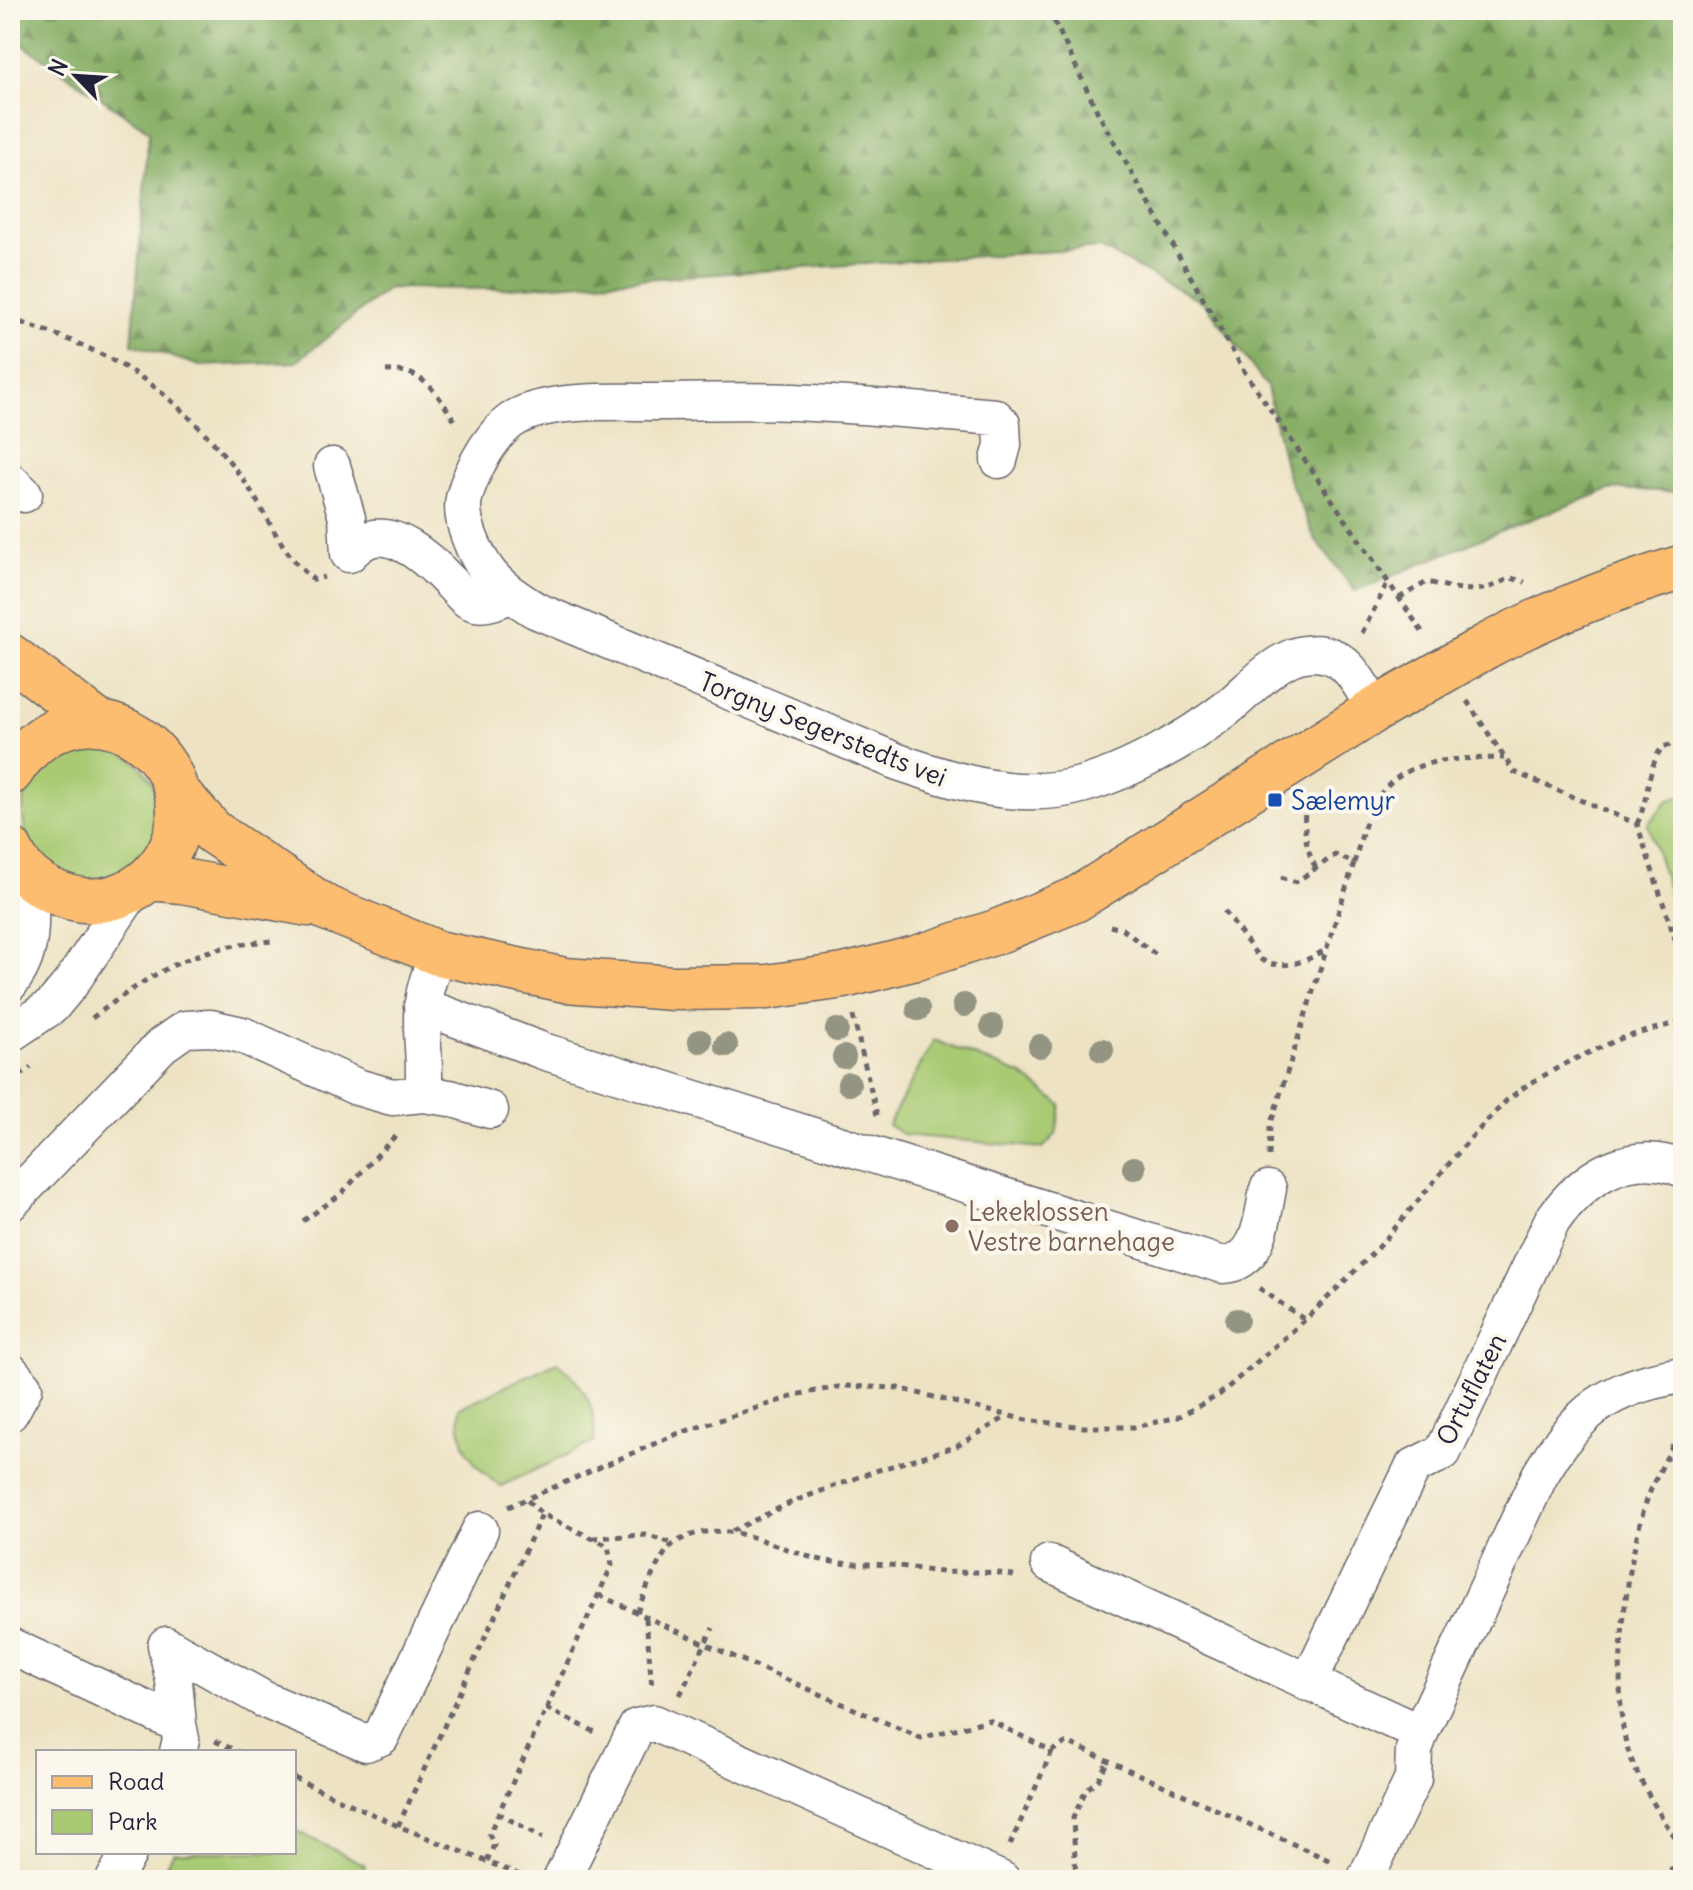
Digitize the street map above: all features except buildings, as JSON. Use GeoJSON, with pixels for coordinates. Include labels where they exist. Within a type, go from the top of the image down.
{"type":"FeatureCollection","features":[{"type":"Feature","properties":{"kind":"main road"},"geometry":{"type":"LineString","coordinates":[[20,863],[47,890],[68,898],[91,901],[113,897],[142,884],[182,881],[326,908],[425,948],[565,980],[673,988],[767,987],[844,976],[916,958],[996,932],[1075,900],[1375,710],[1442,688],[1485,647],[1524,626],[1613,589],[1683,567]]}},
{"type":"Feature","properties":{"kind":"main road"},"geometry":{"type":"LineString","coordinates":[[10,656],[99,723]]}},
{"type":"Feature","properties":{"kind":"main road"},"geometry":{"type":"LineString","coordinates":[[10,773],[24,751],[46,734],[71,724],[99,723],[126,730],[149,745],[167,766],[177,792],[178,820],[172,847],[142,884]]}},
{"type":"Feature","properties":{"kind":"main road"},"geometry":{"type":"LineString","coordinates":[[177,792],[213,832],[326,908]]}},
{"type":"Feature","properties":{"kind":"street","name":"Torgny Segerstedts vei"},"geometry":{"type":"LineString","coordinates":[[999,460],[1003,445],[1002,424],[995,417],[791,402],[599,402],[536,409],[517,416],[490,442],[471,476],[463,501],[467,528],[488,572],[510,594],[547,616],[898,762],[956,781],[1017,793],[1042,793],[1114,774],[1184,737],[1224,711],[1280,664],[1296,655],[1325,654],[1348,668]]}},
{"type":"Feature","properties":{"kind":"street"},"geometry":{"type":"LineString","coordinates":[[332,466],[347,518],[349,554]]}},
{"type":"Feature","properties":{"kind":"street"},"geometry":{"type":"LineString","coordinates":[[349,554],[373,537],[391,541],[407,546],[426,558],[469,601],[483,604],[510,594]]}},
{"type":"Feature","properties":{"kind":"street"},"geometry":{"type":"LineString","coordinates":[[1348,668],[1375,710]]}},
{"type":"Feature","properties":{"kind":"street"},"geometry":{"type":"LineString","coordinates":[[10,983],[31,941],[20,863]]}},
{"type":"Feature","properties":{"kind":"street"},"geometry":{"type":"LineString","coordinates":[[10,1034],[52,1006],[142,884]]}},
{"type":"Feature","properties":{"kind":"street"},"geometry":{"type":"LineString","coordinates":[[423,1094],[426,1069],[422,1006],[426,984],[425,948]]}},
{"type":"Feature","properties":{"kind":"street"},"geometry":{"type":"LineString","coordinates":[[422,1006],[543,1051],[1223,1265],[1236,1264],[1246,1258],[1259,1232],[1268,1189]]}},
{"type":"Feature","properties":{"kind":"street"},"geometry":{"type":"LineString","coordinates":[[10,1203],[162,1045],[185,1029],[211,1028],[242,1035],[368,1091],[392,1097],[423,1094],[450,1098],[490,1110]]}},
{"type":"Feature","properties":{"kind":"street","name":"Ortuflaten"},"geometry":{"type":"LineString","coordinates":[[1308,1683],[1413,1467],[1443,1452],[1552,1221],[1568,1198],[1590,1179],[1616,1167],[1647,1160],[1683,1169]]}},
{"type":"Feature","properties":{"kind":"street"},"geometry":{"type":"LineString","coordinates":[[10,1371],[24,1388],[10,1413]]}},
{"type":"Feature","properties":{"kind":"street"},"geometry":{"type":"LineString","coordinates":[[1366,1879],[1413,1779],[1414,1750],[1420,1733],[1539,1477],[1560,1441],[1583,1415],[1620,1391],[1654,1379],[1683,1375]]}},
{"type":"Feature","properties":{"kind":"street"},"geometry":{"type":"LineString","coordinates":[[178,1738],[174,1681],[166,1645],[293,1713],[366,1743],[381,1737],[480,1530]]}},
{"type":"Feature","properties":{"kind":"street"},"geometry":{"type":"LineString","coordinates":[[1049,1563],[1420,1733]]}},
{"type":"Feature","properties":{"kind":"street"},"geometry":{"type":"LineString","coordinates":[[10,1646],[178,1738]]}},
{"type":"Feature","properties":{"kind":"street"},"geometry":{"type":"LineString","coordinates":[[567,1868],[637,1727],[654,1723],[999,1879]]}},
{"type":"Feature","properties":{"kind":"street"},"geometry":{"type":"LineString","coordinates":[[114,1880],[128,1854]]}},
{"type":"Feature","properties":{"kind":"path"},"geometry":{"type":"LineString","coordinates":[[1049,10],[1098,113],[1244,371],[1426,638]]}},
{"type":"Feature","properties":{"kind":"path"},"geometry":{"type":"LineString","coordinates":[[10,319],[92,351],[135,373],[177,405],[247,485],[271,529],[303,571],[314,580],[326,577],[349,554]]}},
{"type":"Feature","properties":{"kind":"path"},"geometry":{"type":"LineString","coordinates":[[386,371],[418,375],[431,387],[458,425]]}},
{"type":"Feature","properties":{"kind":"path"},"geometry":{"type":"LineString","coordinates":[[1399,598],[1427,582],[1457,589],[1489,588],[1511,578],[1526,582]]}},
{"type":"Feature","properties":{"kind":"path"},"geometry":{"type":"LineString","coordinates":[[1348,668],[1353,648],[1388,582]]}},
{"type":"Feature","properties":{"kind":"path"},"geometry":{"type":"LineString","coordinates":[[1442,688],[1514,772],[1637,824]]}},
{"type":"Feature","properties":{"kind":"path"},"geometry":{"type":"LineString","coordinates":[[1683,742],[1662,747],[1654,759],[1648,792],[1637,824],[1675,939],[1683,990]]}},
{"type":"Feature","properties":{"kind":"path"},"geometry":{"type":"LineString","coordinates":[[1268,1189],[1270,1126],[1369,815],[1387,785],[1409,769],[1431,761],[1505,758]]}},
{"type":"Feature","properties":{"kind":"path"},"geometry":{"type":"LineString","coordinates":[[1305,798],[1304,832],[1308,853],[1316,868]]}},
{"type":"Feature","properties":{"kind":"path"},"geometry":{"type":"LineString","coordinates":[[1281,877],[1296,882],[1335,855],[1354,863]]}},
{"type":"Feature","properties":{"kind":"path"},"geometry":{"type":"LineString","coordinates":[[1224,911],[1260,959],[1269,964],[1278,967],[1311,959],[1328,948]]}},
{"type":"Feature","properties":{"kind":"path"},"geometry":{"type":"LineString","coordinates":[[1104,923],[1122,929],[1159,957]]}},
{"type":"Feature","properties":{"kind":"path"},"geometry":{"type":"LineString","coordinates":[[81,1027],[148,978],[195,954],[250,943],[284,941]]}},
{"type":"Feature","properties":{"kind":"path"},"geometry":{"type":"LineString","coordinates":[[844,976],[888,1159]]}},
{"type":"Feature","properties":{"kind":"path"},"geometry":{"type":"LineString","coordinates":[[480,1530],[494,1513],[677,1434],[822,1389],[844,1386],[898,1388],[1008,1416],[1084,1427],[1135,1427],[1178,1417],[1219,1395],[1305,1320],[1378,1248],[1507,1100],[1570,1061],[1622,1038],[1683,1021]]}},
{"type":"Feature","properties":{"kind":"path"},"geometry":{"type":"LineString","coordinates":[[10,1083],[34,1065]]}},
{"type":"Feature","properties":{"kind":"path"},"geometry":{"type":"LineString","coordinates":[[303,1221],[340,1195],[392,1141],[423,1094]]}},
{"type":"Feature","properties":{"kind":"path"},"geometry":{"type":"LineString","coordinates":[[1236,1264],[1256,1286],[1305,1320]]}},
{"type":"Feature","properties":{"kind":"path"},"geometry":{"type":"LineString","coordinates":[[637,1612],[663,1558],[675,1544],[697,1535],[731,1531],[792,1502],[875,1471],[957,1446],[1008,1416]]}},
{"type":"Feature","properties":{"kind":"path"},"geometry":{"type":"LineString","coordinates":[[1683,1443],[1674,1442],[1648,1498],[1624,1607],[1620,1705],[1627,1746],[1653,1803],[1683,1851]]}},
{"type":"Feature","properties":{"kind":"path"},"geometry":{"type":"LineString","coordinates":[[487,1861],[494,1845],[489,1834],[612,1565],[608,1546],[542,1514],[526,1499]]}},
{"type":"Feature","properties":{"kind":"path"},"geometry":{"type":"LineString","coordinates":[[398,1826],[542,1514]]}},
{"type":"Feature","properties":{"kind":"path"},"geometry":{"type":"LineString","coordinates":[[731,1531],[758,1538],[798,1555],[832,1562],[942,1572],[986,1571],[1034,1580],[1049,1563]]}},
{"type":"Feature","properties":{"kind":"path"},"geometry":{"type":"LineString","coordinates":[[591,1538],[645,1535],[675,1544]]}},
{"type":"Feature","properties":{"kind":"path"},"geometry":{"type":"LineString","coordinates":[[599,1595],[921,1738],[989,1720],[1052,1751]]}},
{"type":"Feature","properties":{"kind":"path"},"geometry":{"type":"LineString","coordinates":[[646,1618],[649,1656]]}},
{"type":"Feature","properties":{"kind":"path"},"geometry":{"type":"LineString","coordinates":[[664,1728],[713,1628]]}},
{"type":"Feature","properties":{"kind":"path"},"geometry":{"type":"LineString","coordinates":[[546,1708],[626,1747]]}},
{"type":"Feature","properties":{"kind":"path"},"geometry":{"type":"LineString","coordinates":[[999,1879],[1052,1751],[1067,1742],[1366,1879]]}},
{"type":"Feature","properties":{"kind":"path"},"geometry":{"type":"LineString","coordinates":[[1076,1880],[1073,1818],[1086,1790],[1098,1780],[1108,1760]]}},
{"type":"Feature","properties":{"kind":"path"},"geometry":{"type":"LineString","coordinates":[[296,1779],[398,1826],[532,1880]]}},
{"type":"Feature","properties":{"kind":"path"},"geometry":{"type":"LineString","coordinates":[[498,1813],[567,1868]]}},
{"type":"Feature","properties":{"kind":"path"},"geometry":{"type":"LineString","coordinates":[[1647,1880],[1683,1865]]}},
{"type":"Feature","properties":{"kind":"green space"},"geometry":{"type":"Polygon","coordinates":[[[10,10],[1683,10],[1683,492],[1612,489],[1355,591],[1315,539],[1287,474],[1267,387],[1205,303],[1100,248],[494,289],[389,288],[296,362],[200,366],[132,344],[149,131],[10,36],[10,10]]]}},
{"type":"Feature","properties":{"kind":"green space"},"geometry":{"type":"Polygon","coordinates":[[[91,745],[117,750],[139,765],[154,787],[159,813],[154,839],[139,861],[117,876],[91,881],[65,876],[43,861],[28,839],[23,813],[28,787],[43,765],[65,750],[91,745]]]}},
{"type":"Feature","properties":{"kind":"green space"},"geometry":{"type":"Polygon","coordinates":[[[1683,795],[1683,895],[1671,899],[1648,824],[1667,801],[1683,795]]]}},
{"type":"Feature","properties":{"kind":"green space"},"geometry":{"type":"Polygon","coordinates":[[[934,1040],[1022,1075],[1061,1105],[1056,1134],[1043,1148],[904,1135],[888,1125],[934,1040]]]}},
{"type":"Feature","properties":{"kind":"green space"},"geometry":{"type":"Polygon","coordinates":[[[557,1362],[574,1378],[587,1397],[594,1418],[594,1442],[501,1486],[482,1471],[468,1453],[461,1433],[459,1408],[557,1362]]]}},
{"type":"Feature","properties":{"kind":"green space"},"geometry":{"type":"Polygon","coordinates":[[[296,1831],[365,1865],[358,1880],[163,1880],[162,1872],[173,1854],[296,1854],[296,1831]]]}},
{"type":"Feature","properties":{"kind":"place","name":"Sælemyr"},"geometry":{"type":"Point","coordinates":[1275,800]}},
{"type":"Feature","properties":{"kind":"place","name":"Lekeklossen Vestre barnehage"},"geometry":{"type":"Point","coordinates":[952,1226]}}]}
